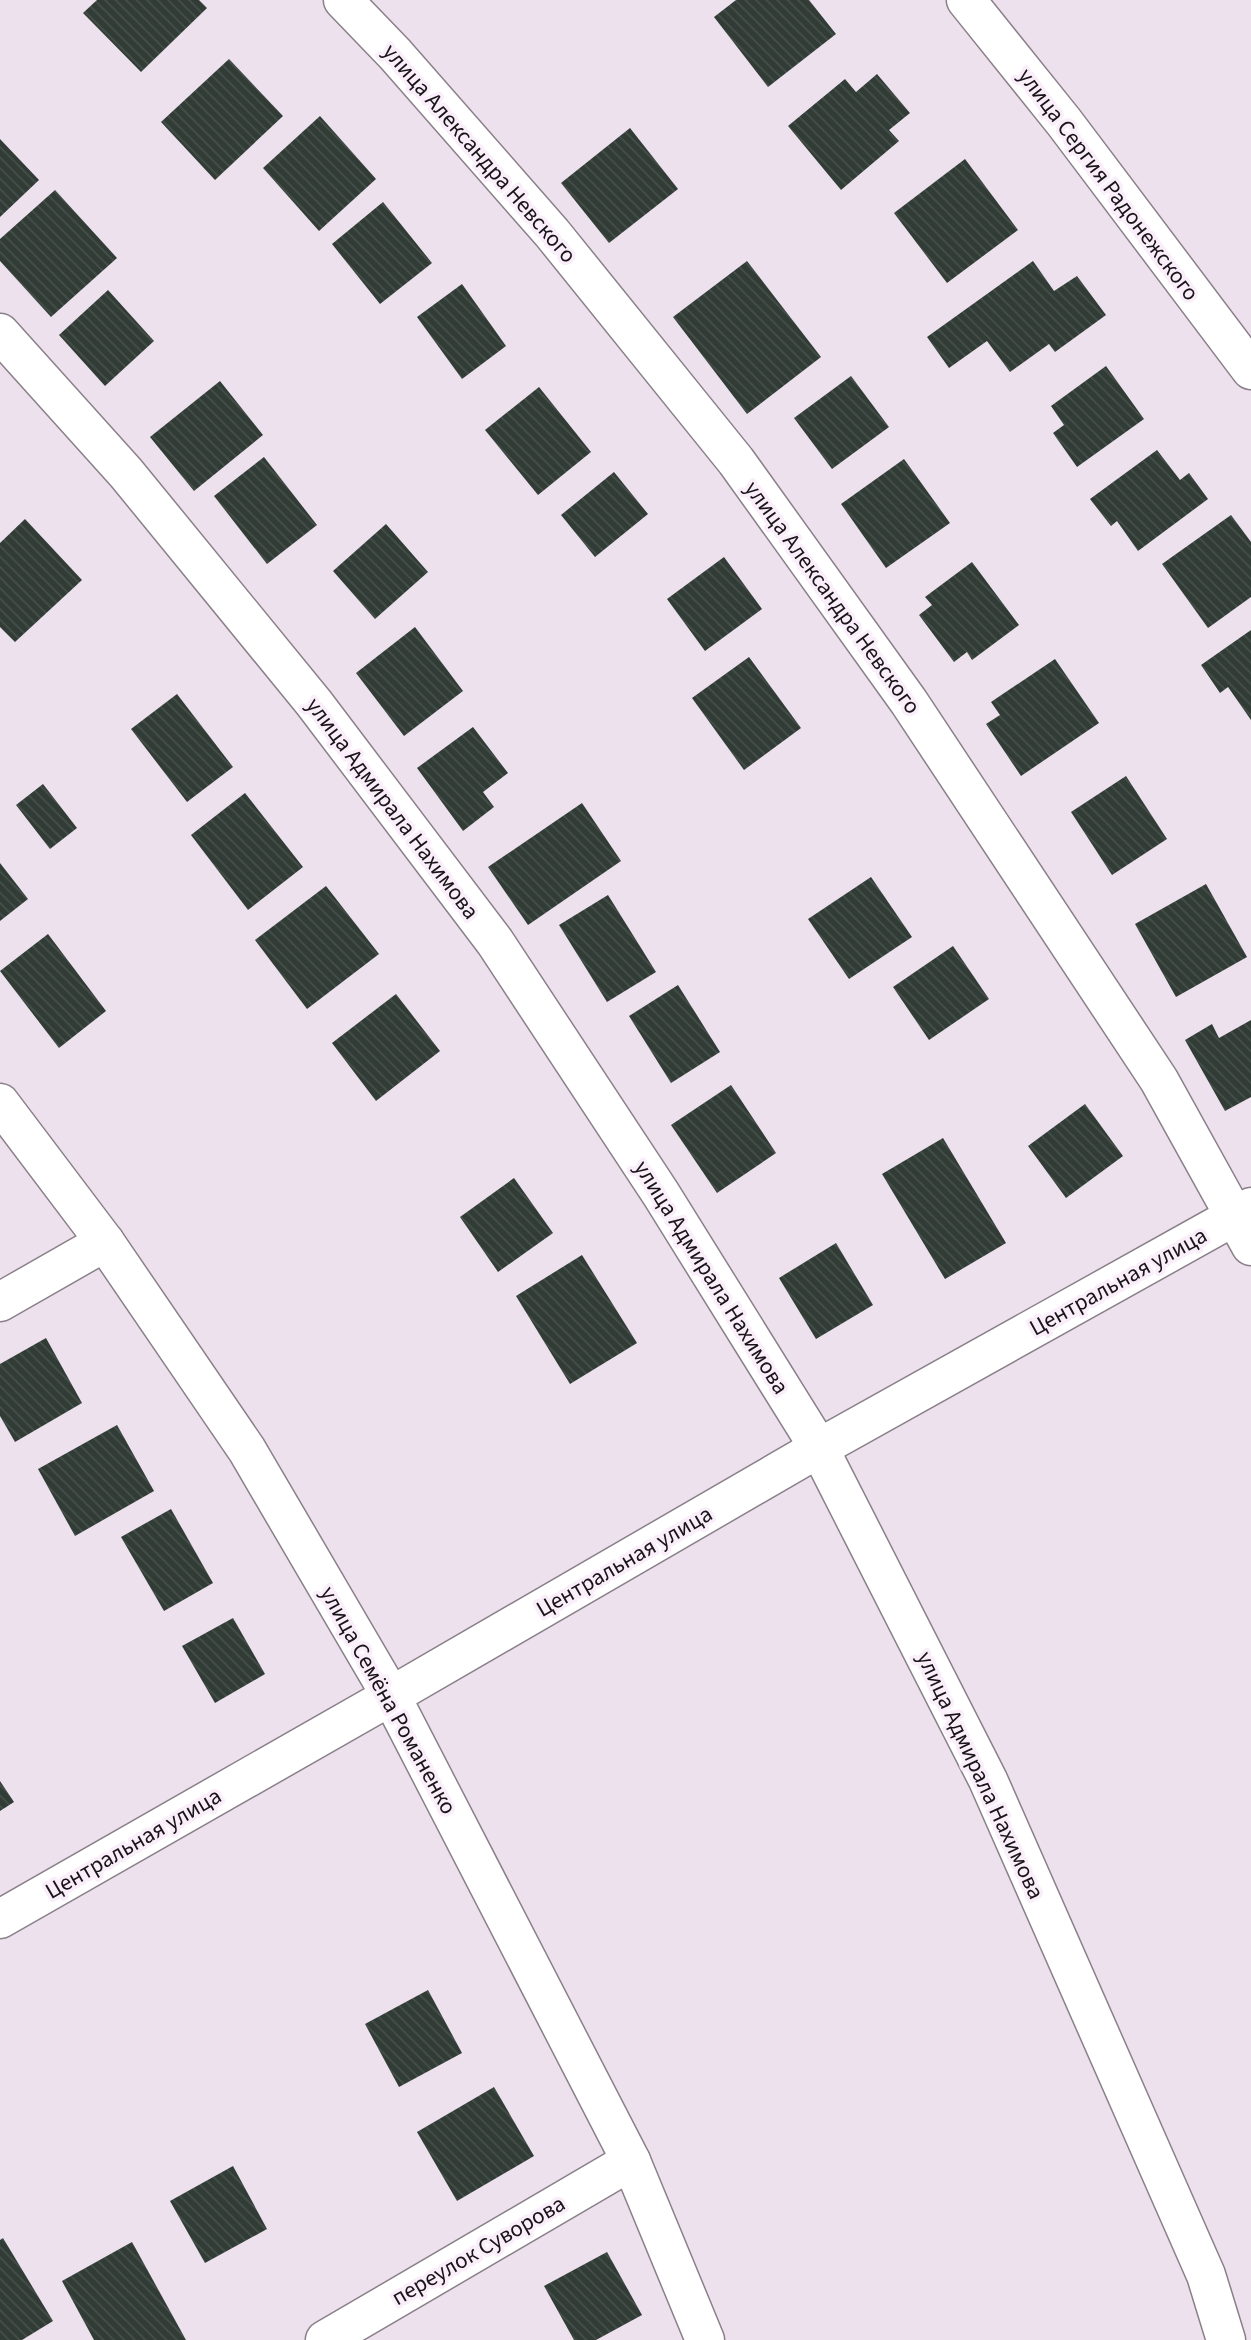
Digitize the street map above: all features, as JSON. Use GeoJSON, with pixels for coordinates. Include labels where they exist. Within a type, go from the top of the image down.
{"type":"FeatureCollection","features":[{"type":"Feature","properties":{"kind":"street","name":"улица Александра Невского"},"geometry":{"type":"LineString","coordinates":[[343,0],[395,54],[552,233],[736,461],[916,713],[1158,1080],[1246,1223]]}},
{"type":"Feature","properties":{"kind":"street","name":"улица Сергия Радонежского"},"geometry":{"type":"LineString","coordinates":[[966,0],[1064,122],[1251,370]]}},
{"type":"Feature","properties":{"kind":"street","name":"улица Адмирала Нахимова"},"geometry":{"type":"LineString","coordinates":[[0,333],[126,473],[314,703],[495,942],[661,1194],[819,1448],[988,1780],[1200,2262],[1226,2340]]}},
{"type":"Feature","properties":{"kind":"street","name":"улица Семёна Романенко"},"geometry":{"type":"LineString","coordinates":[[0,1103],[106,1242],[247,1450],[391,1696],[631,2161],[705,2340]]}},
{"type":"Feature","properties":{"kind":"street","name":"Центральная улица"},"geometry":{"type":"LineString","coordinates":[[0,1919],[819,1448],[1246,1223]]}},
{"type":"Feature","properties":{"kind":"street"},"geometry":{"type":"LineString","coordinates":[[0,1302],[106,1242]]}},
{"type":"Feature","properties":{"kind":"street","name":"переулок Суворова"},"geometry":{"type":"LineString","coordinates":[[325,2340],[631,2161]]}},
{"type":"Feature","properties":{"kind":"building"},"geometry":{"type":"Polygon","coordinates":[[[97,0],[199,0],[207,8],[141,72],[83,13],[97,0]]]}},
{"type":"Feature","properties":{"kind":"building"},"geometry":{"type":"Polygon","coordinates":[[[736,0],[809,0],[836,34],[768,87],[714,17],[736,0]]]}},
{"type":"Feature","properties":{"kind":"building"},"geometry":{"type":"Polygon","coordinates":[[[229,59],[283,116],[215,180],[161,122],[229,59]]]}},
{"type":"Feature","properties":{"kind":"building"},"geometry":{"type":"Polygon","coordinates":[[[877,74],[910,113],[889,130],[899,141],[841,190],[788,126],[845,79],[856,92],[877,74]]]}},
{"type":"Feature","properties":{"kind":"building"},"geometry":{"type":"Polygon","coordinates":[[[320,116],[376,179],[319,231],[263,168],[320,116]]]}},
{"type":"Feature","properties":{"kind":"building"},"geometry":{"type":"Polygon","coordinates":[[[630,128],[678,189],[609,243],[561,183],[630,128]]]}},
{"type":"Feature","properties":{"kind":"building"},"geometry":{"type":"Polygon","coordinates":[[[0,139],[39,180],[0,217],[0,139]]]}},
{"type":"Feature","properties":{"kind":"building"},"geometry":{"type":"Polygon","coordinates":[[[965,159],[1018,230],[947,283],[894,213],[965,159]]]}},
{"type":"Feature","properties":{"kind":"building"},"geometry":{"type":"Polygon","coordinates":[[[55,190],[117,258],[51,317],[0,261],[0,239],[55,190]]]}},
{"type":"Feature","properties":{"kind":"building"},"geometry":{"type":"Polygon","coordinates":[[[383,202],[432,263],[380,304],[332,244],[383,202]]]}},
{"type":"Feature","properties":{"kind":"building"},"geometry":{"type":"Polygon","coordinates":[[[747,261],[821,357],[747,414],[673,317],[747,261]]]}},
{"type":"Feature","properties":{"kind":"building"},"geometry":{"type":"Polygon","coordinates":[[[1033,261],[1054,291],[1077,276],[1106,315],[1055,352],[1049,344],[1010,372],[987,341],[949,368],[927,337],[1033,261]]]}},
{"type":"Feature","properties":{"kind":"building"},"geometry":{"type":"Polygon","coordinates":[[[462,284],[506,346],[462,379],[417,317],[462,284]]]}},
{"type":"Feature","properties":{"kind":"building"},"geometry":{"type":"Polygon","coordinates":[[[108,290],[154,341],[105,386],[59,335],[108,290]]]}},
{"type":"Feature","properties":{"kind":"building"},"geometry":{"type":"Polygon","coordinates":[[[1106,366],[1144,419],[1077,467],[1053,433],[1064,425],[1051,406],[1106,366]]]}},
{"type":"Feature","properties":{"kind":"building"},"geometry":{"type":"Polygon","coordinates":[[[851,376],[889,427],[832,469],[794,418],[851,376]]]}},
{"type":"Feature","properties":{"kind":"building"},"geometry":{"type":"Polygon","coordinates":[[[220,381],[263,435],[194,491],[150,437],[220,381]]]}},
{"type":"Feature","properties":{"kind":"building"},"geometry":{"type":"Polygon","coordinates":[[[539,387],[591,452],[538,495],[485,430],[539,387]]]}},
{"type":"Feature","properties":{"kind":"building"},"geometry":{"type":"Polygon","coordinates":[[[1157,450],[1180,480],[1189,473],[1208,499],[1138,551],[1117,521],[1111,526],[1090,499],[1157,450]]]}},
{"type":"Feature","properties":{"kind":"building"},"geometry":{"type":"Polygon","coordinates":[[[264,457],[317,525],[267,564],[214,496],[264,457]]]}},
{"type":"Feature","properties":{"kind":"building"},"geometry":{"type":"Polygon","coordinates":[[[904,459],[950,523],[886,568],[841,504],[904,459]]]}},
{"type":"Feature","properties":{"kind":"building"},"geometry":{"type":"Polygon","coordinates":[[[614,472],[648,514],[595,557],[561,515],[614,472]]]}},
{"type":"Feature","properties":{"kind":"building"},"geometry":{"type":"Polygon","coordinates":[[[1231,515],[1251,542],[1251,597],[1208,628],[1162,564],[1231,515]]]}},
{"type":"Feature","properties":{"kind":"building"},"geometry":{"type":"Polygon","coordinates":[[[25,519],[82,580],[15,642],[0,627],[0,543],[25,519]]]}},
{"type":"Feature","properties":{"kind":"building"},"geometry":{"type":"Polygon","coordinates":[[[386,524],[428,572],[375,619],[333,571],[386,524]]]}},
{"type":"Feature","properties":{"kind":"building"},"geometry":{"type":"Polygon","coordinates":[[[724,557],[762,609],[705,651],[667,599],[724,557]]]}},
{"type":"Feature","properties":{"kind":"building"},"geometry":{"type":"Polygon","coordinates":[[[972,562],[1019,625],[972,660],[967,652],[954,662],[919,615],[932,605],[925,597],[972,562]]]}},
{"type":"Feature","properties":{"kind":"building"},"geometry":{"type":"Polygon","coordinates":[[[415,627],[463,691],[404,736],[356,673],[415,627]]]}},
{"type":"Feature","properties":{"kind":"building"},"geometry":{"type":"Polygon","coordinates":[[[1251,630],[1251,720],[1228,687],[1220,693],[1201,665],[1251,630]]]}},
{"type":"Feature","properties":{"kind":"building"},"geometry":{"type":"Polygon","coordinates":[[[749,657],[801,728],[744,770],[692,698],[749,657]]]}},
{"type":"Feature","properties":{"kind":"building"},"geometry":{"type":"Polygon","coordinates":[[[1055,659],[1099,723],[1021,776],[986,724],[1000,715],[991,702],[1055,659]]]}},
{"type":"Feature","properties":{"kind":"building"},"geometry":{"type":"Polygon","coordinates":[[[177,694],[233,767],[187,802],[131,729],[177,694]]]}},
{"type":"Feature","properties":{"kind":"building"},"geometry":{"type":"Polygon","coordinates":[[[473,727],[508,773],[483,792],[494,807],[463,831],[417,768],[473,727]]]}},
{"type":"Feature","properties":{"kind":"building"},"geometry":{"type":"Polygon","coordinates":[[[1126,776],[1167,839],[1112,875],[1071,812],[1126,776]]]}},
{"type":"Feature","properties":{"kind":"building"},"geometry":{"type":"Polygon","coordinates":[[[43,784],[77,828],[50,849],[16,805],[43,784]]]}},
{"type":"Feature","properties":{"kind":"building"},"geometry":{"type":"Polygon","coordinates":[[[245,793],[303,867],[248,910],[191,835],[245,793]]]}},
{"type":"Feature","properties":{"kind":"building"},"geometry":{"type":"Polygon","coordinates":[[[582,803],[621,861],[528,925],[488,867],[582,803]]]}},
{"type":"Feature","properties":{"kind":"building"},"geometry":{"type":"Polygon","coordinates":[[[0,863],[28,899],[0,921],[0,863]]]}},
{"type":"Feature","properties":{"kind":"building"},"geometry":{"type":"Polygon","coordinates":[[[871,877],[912,937],[849,979],[808,919],[871,877]]]}},
{"type":"Feature","properties":{"kind":"building"},"geometry":{"type":"Polygon","coordinates":[[[1206,884],[1247,957],[1176,997],[1135,924],[1206,884]]]}},
{"type":"Feature","properties":{"kind":"building"},"geometry":{"type":"Polygon","coordinates":[[[326,886],[379,954],[307,1009],[255,940],[326,886]]]}},
{"type":"Feature","properties":{"kind":"building"},"geometry":{"type":"Polygon","coordinates":[[[608,895],[656,972],[607,1002],[559,925],[608,895]]]}},
{"type":"Feature","properties":{"kind":"building"},"geometry":{"type":"Polygon","coordinates":[[[48,934],[106,1011],[59,1048],[0,971],[48,934]]]}},
{"type":"Feature","properties":{"kind":"building"},"geometry":{"type":"Polygon","coordinates":[[[953,946],[989,999],[929,1040],[893,987],[953,946]]]}},
{"type":"Feature","properties":{"kind":"building"},"geometry":{"type":"Polygon","coordinates":[[[678,985],[720,1052],[671,1083],[629,1016],[678,985]]]}},
{"type":"Feature","properties":{"kind":"building"},"geometry":{"type":"Polygon","coordinates":[[[396,994],[440,1051],[376,1101],[332,1043],[396,994]]]}},
{"type":"Feature","properties":{"kind":"building"},"geometry":{"type":"Polygon","coordinates":[[[1251,1020],[1251,1097],[1225,1111],[1185,1040],[1212,1024],[1219,1038],[1251,1020]]]}},
{"type":"Feature","properties":{"kind":"building"},"geometry":{"type":"Polygon","coordinates":[[[731,1085],[776,1153],[717,1193],[671,1125],[731,1085]]]}},
{"type":"Feature","properties":{"kind":"building"},"geometry":{"type":"Polygon","coordinates":[[[1085,1104],[1123,1156],[1066,1198],[1028,1146],[1085,1104]]]}},
{"type":"Feature","properties":{"kind":"building"},"geometry":{"type":"Polygon","coordinates":[[[943,1138],[1006,1243],[945,1279],[882,1174],[943,1138]]]}},
{"type":"Feature","properties":{"kind":"building"},"geometry":{"type":"Polygon","coordinates":[[[514,1178],[553,1233],[498,1272],[460,1217],[514,1178]]]}},
{"type":"Feature","properties":{"kind":"building"},"geometry":{"type":"Polygon","coordinates":[[[836,1243],[873,1305],[816,1339],[779,1278],[836,1243]]]}},
{"type":"Feature","properties":{"kind":"building"},"geometry":{"type":"Polygon","coordinates":[[[582,1255],[637,1343],[570,1384],[516,1296],[582,1255]]]}},
{"type":"Feature","properties":{"kind":"building"},"geometry":{"type":"Polygon","coordinates":[[[46,1338],[82,1403],[15,1442],[0,1416],[0,1364],[46,1338]]]}},
{"type":"Feature","properties":{"kind":"building"},"geometry":{"type":"Polygon","coordinates":[[[117,1425],[154,1491],[75,1536],[38,1469],[117,1425]]]}},
{"type":"Feature","properties":{"kind":"building"},"geometry":{"type":"Polygon","coordinates":[[[171,1509],[213,1583],[164,1611],[121,1537],[171,1509]]]}},
{"type":"Feature","properties":{"kind":"building"},"geometry":{"type":"Polygon","coordinates":[[[233,1618],[265,1674],[215,1703],[182,1646],[233,1618]]]}},
{"type":"Feature","properties":{"kind":"building"},"geometry":{"type":"Polygon","coordinates":[[[0,1781],[14,1802],[0,1811],[0,1781]]]}},
{"type":"Feature","properties":{"kind":"building"},"geometry":{"type":"Polygon","coordinates":[[[428,1990],[462,2053],[399,2087],[365,2024],[428,1990]]]}},
{"type":"Feature","properties":{"kind":"building"},"geometry":{"type":"Polygon","coordinates":[[[494,2087],[534,2156],[457,2201],[417,2132],[494,2087]]]}},
{"type":"Feature","properties":{"kind":"building"},"geometry":{"type":"Polygon","coordinates":[[[233,2166],[267,2229],[205,2263],[170,2201],[233,2166]]]}},
{"type":"Feature","properties":{"kind":"building"},"geometry":{"type":"Polygon","coordinates":[[[3,2238],[53,2321],[22,2340],[0,2340],[0,2240],[3,2238]]]}},
{"type":"Feature","properties":{"kind":"building"},"geometry":{"type":"Polygon","coordinates":[[[132,2242],[186,2340],[94,2340],[62,2281],[132,2242]]]}},
{"type":"Feature","properties":{"kind":"building"},"geometry":{"type":"Polygon","coordinates":[[[607,2252],[642,2315],[596,2340],[574,2340],[544,2286],[607,2252]]]}}]}
